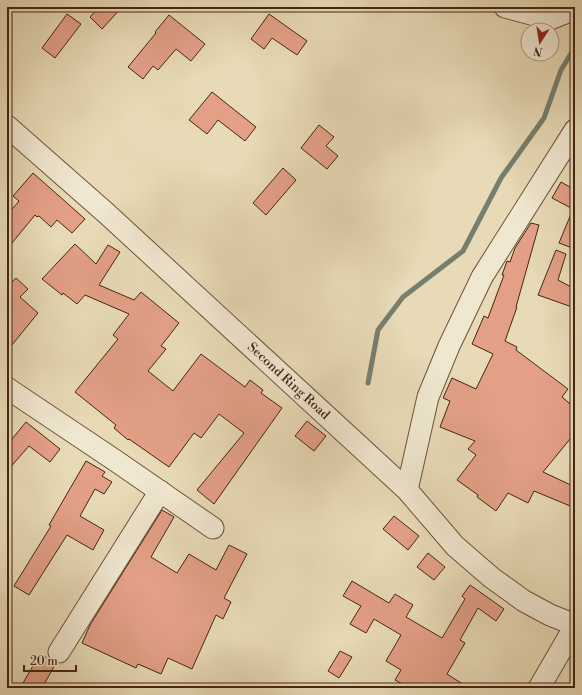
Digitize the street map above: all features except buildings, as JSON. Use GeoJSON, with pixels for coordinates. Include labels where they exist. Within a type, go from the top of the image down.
{"type":"FeatureCollection","features":[{"type":"Feature","properties":{"kind":"street"},"geometry":{"type":"LineString","coordinates":[[505,7],[550,19],[570,11],[572,7]]}},
{"type":"Feature","properties":{"kind":"street","name":"Second Ring Road"},"geometry":{"type":"LineString","coordinates":[[7,126],[106,213],[406,490],[455,546],[492,578],[524,601],[550,615],[575,625]]}},
{"type":"Feature","properties":{"kind":"street"},"geometry":{"type":"LineString","coordinates":[[406,490],[428,397],[449,346],[482,277],[575,130]]}},
{"type":"Feature","properties":{"kind":"street"},"geometry":{"type":"LineString","coordinates":[[7,388],[213,528]]}},
{"type":"Feature","properties":{"kind":"street"},"geometry":{"type":"LineString","coordinates":[[59,652],[160,491]]}},
{"type":"Feature","properties":{"kind":"street"},"geometry":{"type":"LineString","coordinates":[[540,688],[575,625]]}},
{"type":"Feature","properties":{"kind":"waterway"},"geometry":{"type":"LineString","coordinates":[[368,383],[378,330],[403,297],[463,251],[501,178],[544,118],[561,70],[575,47]]}}]}
